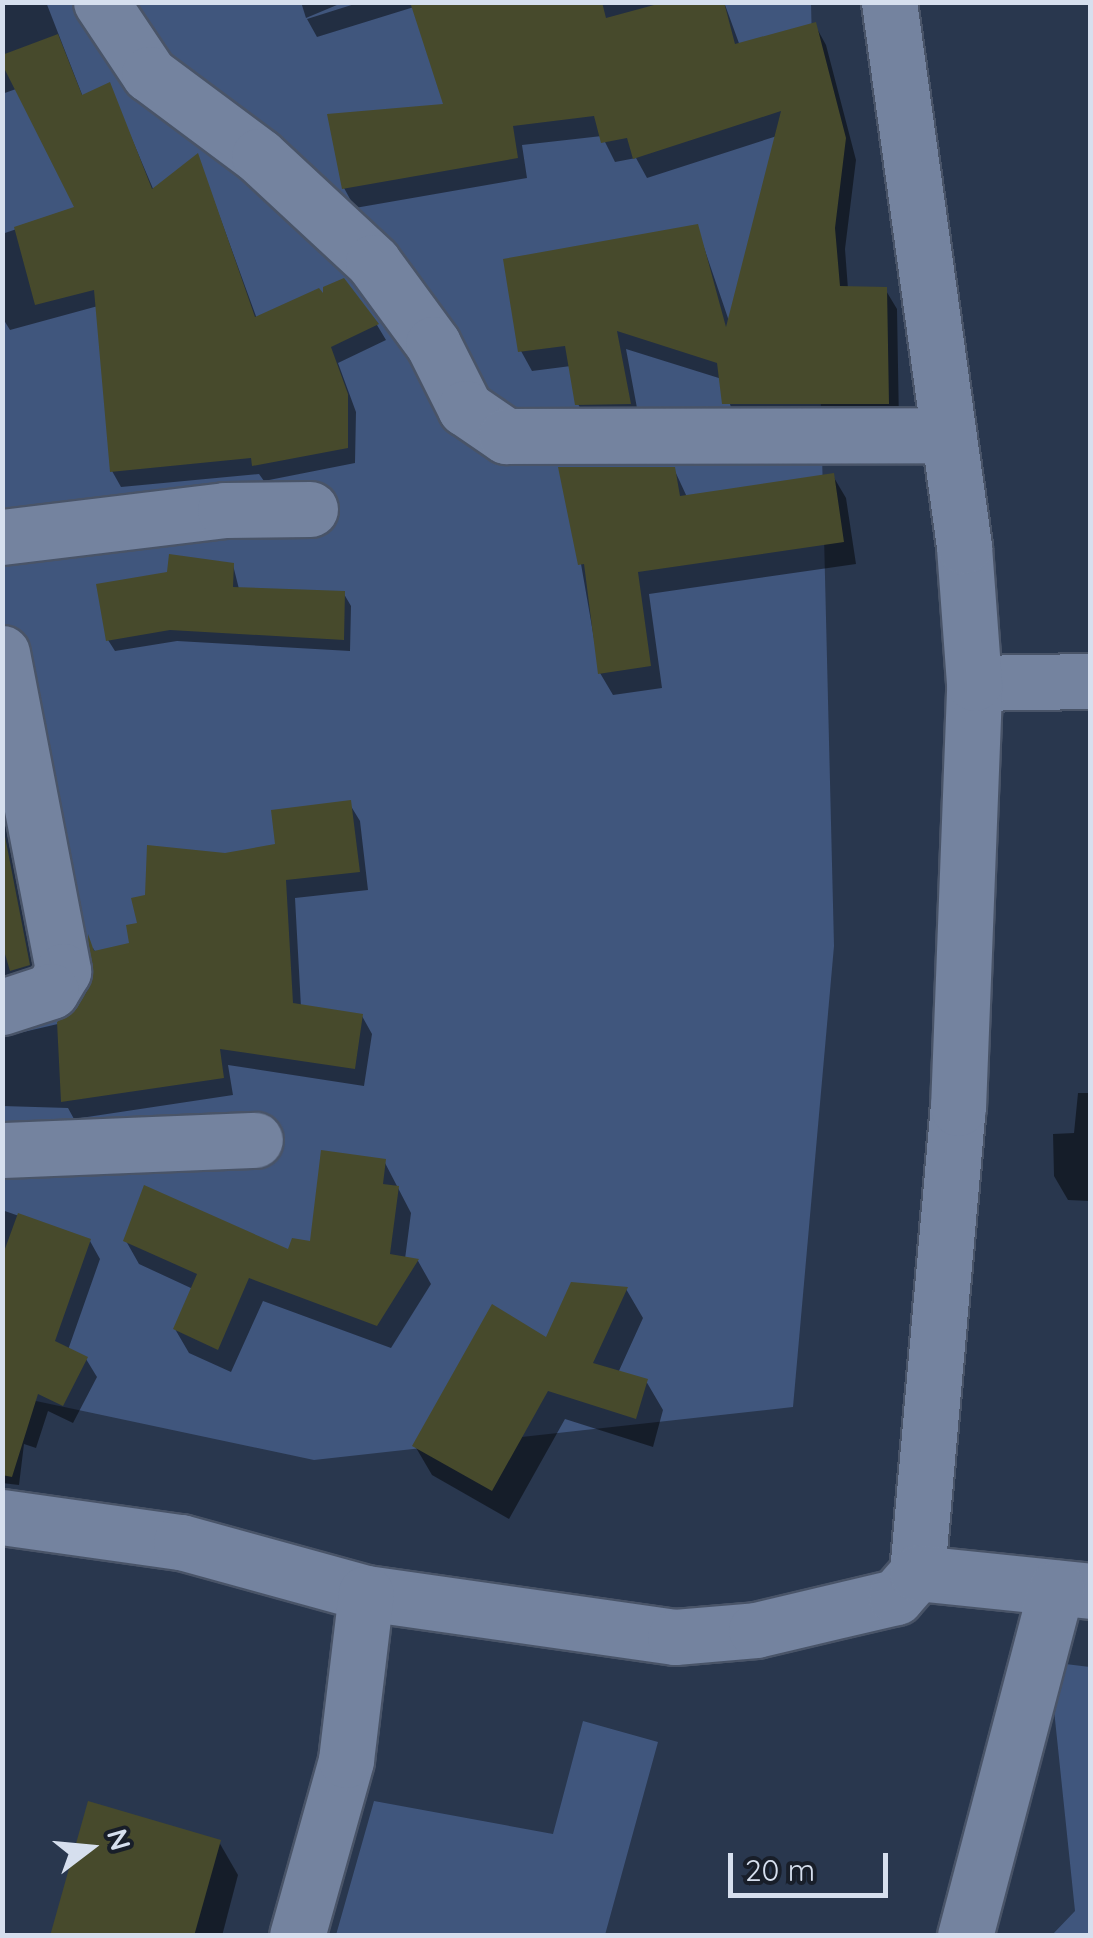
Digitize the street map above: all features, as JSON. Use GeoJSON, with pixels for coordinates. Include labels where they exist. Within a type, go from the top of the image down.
{"type":"FeatureCollection","features":[{"type":"Feature","properties":{"kind":"street"},"geometry":{"type":"LineString","coordinates":[[101,2],[149,74],[260,156],[372,262],[432,344],[465,408],[506,436],[946,435]]}},
{"type":"Feature","properties":{"kind":"street"},"geometry":{"type":"LineString","coordinates":[[2,1517],[181,1542],[366,1593],[675,1637],[756,1630],[896,1597],[917,1574],[958,1108],[974,683],[964,546],[889,2]]}},
{"type":"Feature","properties":{"kind":"street"},"geometry":{"type":"LineString","coordinates":[[2,537],[224,510],[310,509]]}},
{"type":"Feature","properties":{"kind":"street"},"geometry":{"type":"LineString","coordinates":[[2,653],[62,971],[51,991],[2,1008]]}},
{"type":"Feature","properties":{"kind":"street"},"geometry":{"type":"LineString","coordinates":[[974,683],[1090,681]]}},
{"type":"Feature","properties":{"kind":"street"},"geometry":{"type":"LineString","coordinates":[[2,1150],[255,1140]]}},
{"type":"Feature","properties":{"kind":"street"},"geometry":{"type":"LineString","coordinates":[[917,1574],[1073,1590],[965,1936]]}},
{"type":"Feature","properties":{"kind":"street"},"geometry":{"type":"LineString","coordinates":[[297,1936],[346,1760],[366,1593]]}},
{"type":"Feature","properties":{"kind":"shaded area"},"geometry":{"type":"Polygon","coordinates":[[[3,3],[811,3],[834,946],[793,1407],[314,1460],[3,1394],[3,3]]]}},
{"type":"Feature","properties":{"kind":"shaded area"},"geometry":{"type":"Polygon","coordinates":[[[1049,1662],[1090,1667],[1090,1935],[1052,1935],[1075,1911],[1049,1662]]]}},
{"type":"Feature","properties":{"kind":"shaded area"},"geometry":{"type":"Polygon","coordinates":[[[583,1721],[658,1742],[605,1935],[336,1935],[374,1801],[553,1834],[583,1721]]]}},
{"type":"Feature","properties":{"kind":"building"},"geometry":{"type":"Polygon","coordinates":[[[410,2],[602,2],[606,18],[665,2],[724,2],[735,44],[816,22],[846,138],[835,228],[840,286],[887,287],[889,404],[722,404],[717,363],[617,331],[631,404],[575,405],[565,346],[518,352],[503,259],[698,224],[726,327],[781,111],[633,159],[627,138],[601,143],[594,116],[513,126],[518,158],[342,189],[327,114],[443,104],[410,2]]]}},
{"type":"Feature","properties":{"kind":"building"},"geometry":{"type":"Polygon","coordinates":[[[58,34],[82,95],[110,82],[152,189],[198,153],[255,317],[319,288],[323,293],[323,287],[344,278],[379,324],[331,347],[348,394],[348,448],[252,466],[251,458],[110,472],[94,290],[35,305],[14,227],[74,207],[2,64],[2,55],[58,34]]]}},
{"type":"Feature","properties":{"kind":"building"},"geometry":{"type":"Polygon","coordinates":[[[558,467],[675,467],[680,496],[834,473],[844,542],[638,572],[651,666],[598,674],[584,564],[578,565],[558,467]]]}},
{"type":"Feature","properties":{"kind":"building"},"geometry":{"type":"Polygon","coordinates":[[[169,554],[234,563],[233,587],[345,591],[344,640],[170,630],[106,641],[96,584],[167,572],[169,554]]]}},
{"type":"Feature","properties":{"kind":"building"},"geometry":{"type":"Polygon","coordinates":[[[351,800],[360,872],[286,880],[293,1003],[363,1014],[355,1069],[220,1049],[224,1078],[61,1102],[57,1022],[77,1008],[90,986],[88,934],[94,951],[129,943],[126,925],[137,923],[131,898],[145,895],[147,845],[225,853],[275,844],[271,810],[351,800]]]}},
{"type":"Feature","properties":{"kind":"building"},"geometry":{"type":"Polygon","coordinates":[[[2,821],[30,965],[10,971],[2,944],[2,821]]]}},
{"type":"Feature","properties":{"kind":"building"},"geometry":{"type":"Polygon","coordinates":[[[321,1150],[386,1159],[383,1184],[399,1186],[390,1254],[419,1259],[377,1326],[249,1278],[218,1350],[173,1329],[197,1274],[123,1241],[144,1185],[288,1249],[292,1238],[310,1241],[321,1150]]]}},
{"type":"Feature","properties":{"kind":"building"},"geometry":{"type":"Polygon","coordinates":[[[18,1213],[91,1239],[55,1341],[88,1357],[63,1406],[38,1394],[12,1477],[2,1475],[2,1257],[18,1213]]]}},
{"type":"Feature","properties":{"kind":"building"},"geometry":{"type":"Polygon","coordinates":[[[571,1282],[628,1287],[593,1363],[648,1379],[636,1419],[548,1391],[492,1491],[412,1446],[492,1304],[546,1337],[571,1282]]]}},
{"type":"Feature","properties":{"kind":"building"},"geometry":{"type":"Polygon","coordinates":[[[88,1801],[221,1840],[194,1936],[50,1936],[88,1801]]]}}]}
